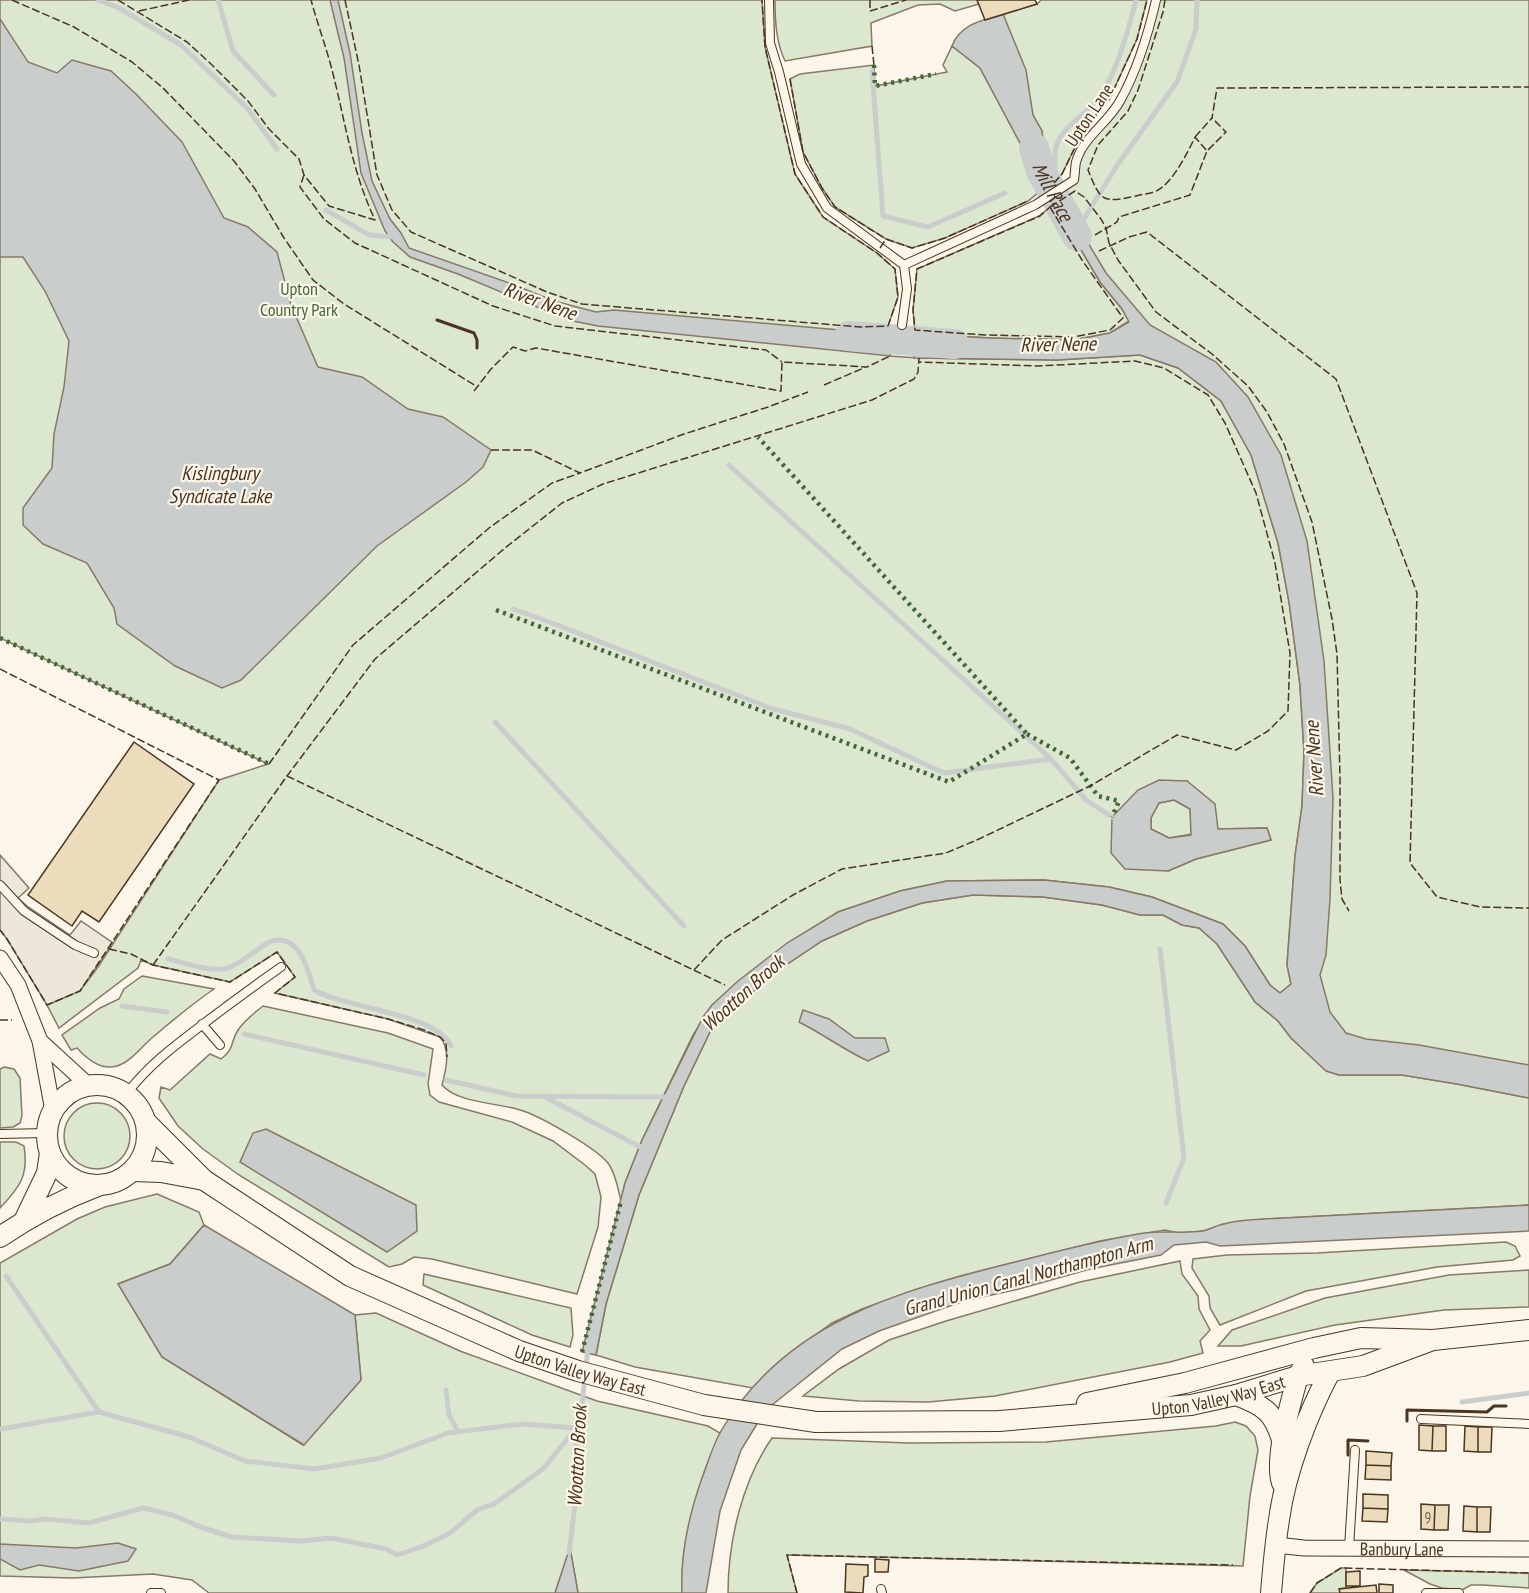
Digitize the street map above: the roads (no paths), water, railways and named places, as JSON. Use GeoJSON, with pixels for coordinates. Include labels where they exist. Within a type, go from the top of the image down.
{"type":"FeatureCollection","features":[{"type":"Feature","properties":{"kind":"street"},"geometry":{"type":"LineString","coordinates":[[0,957],[18,985],[40,1041],[53,1111]]}},
{"type":"Feature","properties":{"kind":"street"},"geometry":{"type":"LineString","coordinates":[[40,1041],[87,1084]]}},
{"type":"Feature","properties":{"kind":"street"},"geometry":{"type":"LineString","coordinates":[[0,1237],[24,1221],[75,1195],[111,1183],[133,1171],[143,1156],[147,1140],[146,1122],[135,1102],[127,1093],[101,1084],[87,1084],[74,1089],[60,1100],[53,1111],[46,1133],[47,1144],[55,1164],[64,1174],[87,1185],[98,1186]]}},
{"type":"Feature","properties":{"kind":"street","name":"Upton Valley Way East"},"geometry":{"type":"LineString","coordinates":[[146,1122],[204,1180],[350,1276],[519,1351],[635,1387],[704,1405],[816,1422],[999,1421],[1191,1405],[1236,1395],[1298,1376],[1363,1366],[1432,1340]]}},
{"type":"Feature","properties":{"kind":"street"},"geometry":{"type":"LineString","coordinates":[[24,1221],[48,1173],[50,1153]]}},
{"type":"Feature","properties":{"kind":"street","name":"Upton Valley Way East"},"geometry":{"type":"LineString","coordinates":[[133,1171],[161,1172],[204,1180]]}},
{"type":"Feature","properties":{"kind":"street","name":"Upton Valley Way East"},"geometry":{"type":"LineString","coordinates":[[999,1421],[1185,1383],[1314,1348],[1361,1338],[1432,1340],[1529,1330]]}},
{"type":"Feature","properties":{"kind":"street"},"geometry":{"type":"LineString","coordinates":[[1284,1491],[1279,1474],[1283,1443],[1298,1376],[1314,1348]]}},
{"type":"Feature","properties":{"kind":"street"},"geometry":{"type":"LineString","coordinates":[[1270,1593],[1284,1491],[1310,1412],[1330,1372]]}},
{"type":"Feature","properties":{"kind":"street"},"geometry":{"type":"LineString","coordinates":[[1236,1395],[1258,1403],[1270,1414],[1277,1424],[1283,1443]]}},
{"type":"Feature","properties":{"kind":"street","name":"Banbury Lane"},"geometry":{"type":"LineString","coordinates":[[1276,1545],[1304,1548],[1529,1549]]}},
{"type":"Feature","properties":{"kind":"lane"},"geometry":{"type":"LineString","coordinates":[[769,0],[770,43],[801,164],[827,208],[903,266],[907,289],[902,325]]}},
{"type":"Feature","properties":{"kind":"lane","name":"Upton Lane"},"geometry":{"type":"LineString","coordinates":[[903,266],[1035,205],[1074,180],[1076,161],[1087,140],[1119,103],[1133,74],[1145,47],[1156,0]]}},
{"type":"Feature","properties":{"kind":"lane"},"geometry":{"type":"LineString","coordinates":[[0,885],[24,911],[75,945],[94,953]]}},
{"type":"Feature","properties":{"kind":"lane"},"geometry":{"type":"LineString","coordinates":[[127,1093],[145,1070],[163,1054],[281,967]]}},
{"type":"Feature","properties":{"kind":"lane"},"geometry":{"type":"LineString","coordinates":[[202,1024],[220,1046]]}},
{"type":"Feature","properties":{"kind":"lane"},"geometry":{"type":"LineString","coordinates":[[0,1134],[46,1133]]}},
{"type":"Feature","properties":{"kind":"lane"},"geometry":{"type":"LineString","coordinates":[[1421,1419],[1529,1424]]}},
{"type":"Feature","properties":{"kind":"lane"},"geometry":{"type":"LineString","coordinates":[[1349,1548],[1355,1450]]}},
{"type":"Feature","properties":{"kind":"lane"},"geometry":{"type":"LineString","coordinates":[[151,1593],[161,1593]]}},
{"type":"Feature","properties":{"kind":"lane"},"geometry":{"type":"LineString","coordinates":[[1426,1593],[1459,1593]]}},
{"type":"Feature","properties":{"kind":"water"},"geometry":{"type":"Polygon","coordinates":[[[330,0],[338,0],[350,53],[372,181],[390,219],[409,248],[554,301],[596,312],[614,310],[851,331],[874,332],[888,326],[890,356],[598,326],[568,320],[458,274],[410,257],[393,242],[385,231],[361,173],[344,58],[330,0]]]}},
{"type":"Feature","properties":{"kind":"water"},"geometry":{"type":"Polygon","coordinates":[[[1003,14],[1026,70],[1033,115],[1042,131],[1045,160],[1054,183],[1044,188],[980,68],[952,46],[966,28],[1003,14]]]}},
{"type":"Feature","properties":{"kind":"water","name":"Kislingbury Syndicate Lake"},"geometry":{"type":"Polygon","coordinates":[[[0,19],[28,62],[57,73],[72,60],[111,71],[182,142],[224,218],[248,227],[277,252],[291,305],[318,367],[362,377],[408,409],[443,417],[491,450],[483,467],[466,482],[377,546],[241,680],[222,688],[175,666],[117,624],[114,608],[87,563],[43,544],[23,525],[23,508],[52,468],[54,434],[64,387],[69,341],[45,291],[23,257],[0,257],[0,19]]]}},
{"type":"Feature","properties":{"kind":"water"},"geometry":{"type":"Polygon","coordinates":[[[1062,199],[1106,273],[1150,325],[1216,362],[1248,397],[1281,455],[1307,541],[1324,661],[1333,798],[1326,955],[1320,975],[1330,1012],[1346,1033],[1366,1039],[1419,1045],[1529,1065],[1529,1098],[1402,1075],[1339,1075],[1326,1071],[1291,1038],[1278,1021],[1255,1002],[1217,944],[1199,928],[1182,925],[1163,915],[1140,915],[1102,905],[1043,897],[973,895],[922,903],[867,921],[822,941],[771,975],[710,1032],[684,1086],[639,1195],[606,1304],[596,1355],[582,1352],[625,1183],[642,1140],[703,1017],[712,1005],[738,981],[787,943],[838,912],[900,891],[947,881],[1044,880],[1109,887],[1152,897],[1223,924],[1245,946],[1270,985],[1280,993],[1291,984],[1287,965],[1295,856],[1302,806],[1304,752],[1300,685],[1289,602],[1278,543],[1251,455],[1221,401],[1178,368],[1140,355],[1057,360],[914,358],[915,334],[1074,340],[1110,333],[1129,322],[1122,309],[1100,282],[1054,204],[1062,199]]]}},
{"type":"Feature","properties":{"kind":"water"},"geometry":{"type":"Polygon","coordinates":[[[1159,780],[1187,781],[1215,804],[1218,829],[1267,828],[1271,840],[1196,859],[1168,871],[1125,869],[1111,853],[1112,817],[1138,790],[1159,780]],[[1174,800],[1159,803],[1151,818],[1151,829],[1169,838],[1191,835],[1190,809],[1174,800]]]}},
{"type":"Feature","properties":{"kind":"water"},"geometry":{"type":"Polygon","coordinates":[[[803,1010],[829,1019],[855,1038],[885,1038],[889,1051],[868,1061],[799,1022],[803,1010]]]}},
{"type":"Feature","properties":{"kind":"water"},"geometry":{"type":"Polygon","coordinates":[[[266,1129],[416,1205],[417,1231],[387,1252],[240,1162],[253,1133],[266,1129]]]}},
{"type":"Feature","properties":{"kind":"water","name":"Grand Union Canal Northampton Arm"},"geometry":{"type":"Polygon","coordinates":[[[1529,1205],[1529,1231],[1220,1246],[1206,1242],[1174,1245],[1161,1255],[1090,1269],[1019,1289],[964,1301],[879,1331],[842,1349],[772,1405],[760,1419],[741,1450],[720,1511],[706,1593],[682,1593],[682,1564],[689,1520],[702,1478],[721,1431],[747,1394],[777,1363],[811,1338],[847,1317],[886,1300],[968,1274],[1077,1246],[1144,1233],[1202,1231],[1218,1225],[1249,1220],[1529,1205]]]}},
{"type":"Feature","properties":{"kind":"water"},"geometry":{"type":"Polygon","coordinates":[[[204,1225],[355,1315],[361,1380],[304,1445],[162,1357],[118,1284],[170,1264],[204,1225]]]}},
{"type":"Feature","properties":{"kind":"water"},"geometry":{"type":"Polygon","coordinates":[[[118,1543],[136,1549],[128,1561],[79,1571],[39,1565],[20,1570],[0,1559],[0,1544],[76,1548],[118,1543]]]}},
{"type":"Feature","properties":{"kind":"water"},"geometry":{"type":"Polygon","coordinates":[[[570,1547],[578,1593],[555,1593],[556,1590],[570,1547]]]}},
{"type":"Feature","properties":{"kind":"waterway"},"geometry":{"type":"LineString","coordinates":[[98,0],[119,8],[181,45],[247,108],[277,149]]}},
{"type":"Feature","properties":{"kind":"waterway"},"geometry":{"type":"LineString","coordinates":[[218,0],[233,51],[274,95]]}},
{"type":"Feature","properties":{"kind":"waterway"},"geometry":{"type":"LineString","coordinates":[[1046,174],[1055,166],[1055,149],[1063,133],[1096,102],[1107,85],[1122,49],[1136,0]]}},
{"type":"Feature","properties":{"kind":"waterway"},"geometry":{"type":"LineString","coordinates":[[1075,233],[1118,164],[1177,82],[1196,29],[1197,0]]}},
{"type":"Feature","properties":{"kind":"waterway"},"geometry":{"type":"LineString","coordinates":[[872,71],[883,216],[928,227],[1005,193]]}},
{"type":"Feature","properties":{"kind":"waterway","name":"Mill Race"},"geometry":{"type":"LineString","coordinates":[[1034,148],[1041,171],[1077,236]]}},
{"type":"Feature","properties":{"kind":"waterway"},"geometry":{"type":"LineString","coordinates":[[326,210],[369,235],[394,237]]}},
{"type":"Feature","properties":{"kind":"waterway","name":"River Nene"},"geometry":{"type":"LineString","coordinates":[[849,336],[954,344]]}},
{"type":"Feature","properties":{"kind":"waterway"},"geometry":{"type":"LineString","coordinates":[[729,465],[1051,759],[1086,800],[1112,817]]}},
{"type":"Feature","properties":{"kind":"waterway"},"geometry":{"type":"LineString","coordinates":[[513,609],[770,708],[850,729],[944,773],[1051,759]]}},
{"type":"Feature","properties":{"kind":"waterway"},"geometry":{"type":"LineString","coordinates":[[495,722],[684,926]]}},
{"type":"Feature","properties":{"kind":"waterway"},"geometry":{"type":"LineString","coordinates":[[168,959],[203,968],[224,969],[268,943],[275,940],[286,941],[293,945],[303,958],[314,990],[329,997],[428,1026],[442,1035],[451,1046]]}},
{"type":"Feature","properties":{"kind":"waterway"},"geometry":{"type":"LineString","coordinates":[[1160,949],[1184,1158],[1166,1203]]}},
{"type":"Feature","properties":{"kind":"waterway"},"geometry":{"type":"LineString","coordinates":[[122,1006],[167,1012]]}},
{"type":"Feature","properties":{"kind":"waterway"},"geometry":{"type":"LineString","coordinates":[[244,1034],[424,1075]]}},
{"type":"Feature","properties":{"kind":"waterway"},"geometry":{"type":"LineString","coordinates":[[446,1080],[516,1096],[668,1097]]}},
{"type":"Feature","properties":{"kind":"waterway"},"geometry":{"type":"LineString","coordinates":[[545,1097],[644,1149]]}},
{"type":"Feature","properties":{"kind":"waterway"},"geometry":{"type":"LineString","coordinates":[[6,1276],[99,1412],[189,1437],[245,1461],[315,1469],[381,1458],[448,1433],[523,1424],[576,1428]]}},
{"type":"Feature","properties":{"kind":"waterway","name":"Wootton Brook"},"geometry":{"type":"LineString","coordinates":[[586,1368],[588,1347]]}},
{"type":"Feature","properties":{"kind":"waterway","name":"Wootton Brook"},"geometry":{"type":"LineString","coordinates":[[569,1553],[575,1505],[576,1428],[582,1405],[585,1377]]}},
{"type":"Feature","properties":{"kind":"waterway"},"geometry":{"type":"LineString","coordinates":[[446,1390],[449,1415],[458,1432]]}},
{"type":"Feature","properties":{"kind":"waterway"},"geometry":{"type":"LineString","coordinates":[[1462,1402],[1529,1393]]}},
{"type":"Feature","properties":{"kind":"waterway"},"geometry":{"type":"LineString","coordinates":[[0,1429],[99,1412]]}},
{"type":"Feature","properties":{"kind":"waterway"},"geometry":{"type":"LineString","coordinates":[[0,1519],[32,1521],[44,1519],[89,1523],[143,1508],[173,1515],[232,1537],[301,1541],[331,1538],[386,1549],[397,1555],[449,1534],[477,1510],[494,1504],[543,1469],[576,1428]]}},
{"type":"Feature","properties":{"kind":"park label","name":"Upton Country Park"},"geometry":{"type":"Point","coordinates":[299,298]}}]}
